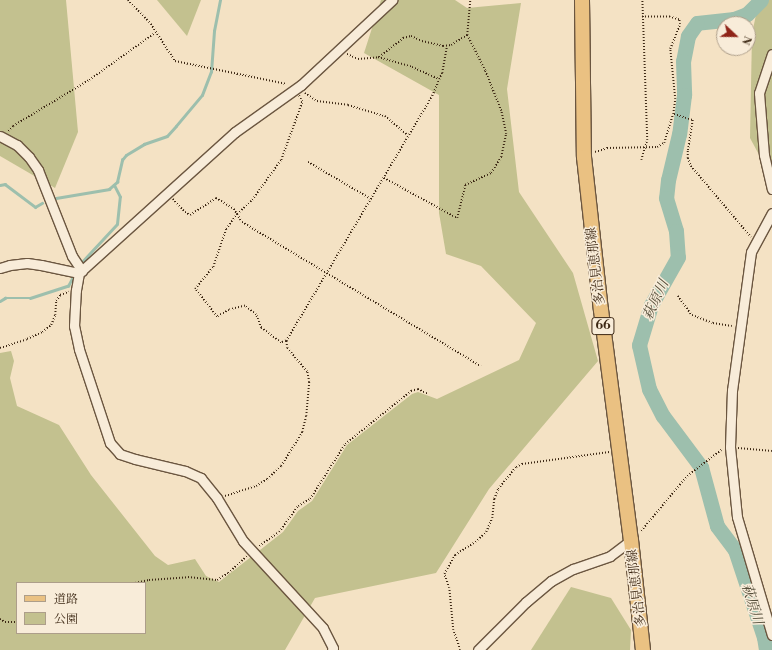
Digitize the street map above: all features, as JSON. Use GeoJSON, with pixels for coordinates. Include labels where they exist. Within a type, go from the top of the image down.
{"type":"FeatureCollection","features":[{"type":"Feature","properties":{"kind":"main road","name":"多治見恵那線"},"geometry":{"type":"LineString","coordinates":[[582,0],[584,157],[643,650]]}},
{"type":"Feature","properties":{"kind":"street"},"geometry":{"type":"LineString","coordinates":[[332,650],[333,648],[324,628],[236,531],[217,498],[201,478],[185,471],[134,459],[120,454],[110,443],[79,348],[74,326],[76,290],[80,272],[169,194],[235,132],[295,89],[392,0]]}},
{"type":"Feature","properties":{"kind":"street"},"geometry":{"type":"LineString","coordinates":[[772,54],[759,93],[764,155],[772,189]]}},
{"type":"Feature","properties":{"kind":"street"},"geometry":{"type":"LineString","coordinates":[[2,137],[21,149],[38,170],[72,256],[80,272]]}},
{"type":"Feature","properties":{"kind":"street"},"geometry":{"type":"LineString","coordinates":[[772,213],[751,252],[732,390],[730,446],[737,517],[772,636]]}},
{"type":"Feature","properties":{"kind":"street"},"geometry":{"type":"LineString","coordinates":[[0,268],[10,265],[26,264],[48,266],[80,272]]}},
{"type":"Feature","properties":{"kind":"street"},"geometry":{"type":"LineString","coordinates":[[478,650],[526,602],[551,581],[573,569],[610,556],[631,540]]}},
{"type":"Feature","properties":{"kind":"path"},"geometry":{"type":"LineString","coordinates":[[128,0],[156,32],[175,61],[206,69],[250,76],[288,85],[317,101],[348,105],[385,116],[408,136]]}},
{"type":"Feature","properties":{"kind":"path"},"geometry":{"type":"LineString","coordinates":[[383,178],[457,218],[465,185],[480,180],[491,173],[501,157],[506,134],[501,111],[485,71],[467,35],[470,0]]}},
{"type":"Feature","properties":{"kind":"path"},"geometry":{"type":"LineString","coordinates":[[641,160],[647,140],[642,0]]}},
{"type":"Feature","properties":{"kind":"path"},"geometry":{"type":"LineString","coordinates":[[584,157],[607,148],[658,147],[664,143],[674,114],[674,83],[670,49],[680,24],[679,20],[670,17],[642,17]]}},
{"type":"Feature","properties":{"kind":"path"},"geometry":{"type":"LineString","coordinates":[[2,137],[13,126],[89,80],[156,32]]}},
{"type":"Feature","properties":{"kind":"path"},"geometry":{"type":"LineString","coordinates":[[339,50],[358,59],[377,57],[403,38],[411,36],[422,41],[447,46],[467,35]]}},
{"type":"Feature","properties":{"kind":"path"},"geometry":{"type":"LineString","coordinates":[[217,498],[256,486],[267,479],[281,466],[302,432],[306,416],[309,382],[307,372],[287,348],[286,341],[432,96],[440,79],[447,46]]}},
{"type":"Feature","properties":{"kind":"path"},"geometry":{"type":"LineString","coordinates":[[377,57],[384,61],[412,67],[440,79]]}},
{"type":"Feature","properties":{"kind":"path"},"geometry":{"type":"LineString","coordinates":[[286,341],[280,343],[260,328],[256,315],[245,306],[229,310],[217,317],[195,289],[213,267],[226,229],[237,214],[252,200],[281,160],[302,102],[295,89]]}},
{"type":"Feature","properties":{"kind":"path"},"geometry":{"type":"LineString","coordinates":[[674,114],[693,120],[688,151],[688,158],[691,166],[757,242]]}},
{"type":"Feature","properties":{"kind":"path"},"geometry":{"type":"LineString","coordinates":[[308,162],[371,199]]}},
{"type":"Feature","properties":{"kind":"path"},"geometry":{"type":"LineString","coordinates":[[169,194],[190,215],[216,198],[234,209],[242,222],[481,366]]}},
{"type":"Feature","properties":{"kind":"path"},"geometry":{"type":"LineString","coordinates":[[0,348],[42,332],[51,325],[55,314],[56,301],[60,295],[76,290]]}},
{"type":"Feature","properties":{"kind":"path"},"geometry":{"type":"LineString","coordinates":[[678,296],[692,315],[713,323],[740,327]]}},
{"type":"Feature","properties":{"kind":"path"},"geometry":{"type":"LineString","coordinates":[[140,582],[188,577],[217,580],[228,573],[253,551],[279,532],[298,506],[310,499],[344,444],[411,391],[418,389],[428,394]]}},
{"type":"Feature","properties":{"kind":"path"},"geometry":{"type":"LineString","coordinates":[[631,540],[648,524],[687,476],[710,457],[730,446],[772,451]]}},
{"type":"Feature","properties":{"kind":"path"},"geometry":{"type":"LineString","coordinates":[[460,650],[453,630],[451,602],[444,574],[455,555],[475,542],[486,532],[492,518],[494,500],[498,489],[516,467],[522,464],[619,450]]}},
{"type":"Feature","properties":{"kind":"path"},"geometry":{"type":"LineString","coordinates":[[0,618],[5,622],[16,622]]}},
{"type":"Feature","properties":{"kind":"green space"},"geometry":{"type":"Polygon","coordinates":[[[0,0],[66,0],[78,132],[55,188],[0,156],[0,0]]]}},
{"type":"Feature","properties":{"kind":"green space"},"geometry":{"type":"Polygon","coordinates":[[[157,0],[201,0],[187,36],[157,0]]]}},
{"type":"Feature","properties":{"kind":"green space"},"geometry":{"type":"Polygon","coordinates":[[[381,0],[455,0],[467,8],[521,3],[507,89],[519,192],[573,273],[598,361],[489,489],[436,573],[315,598],[285,650],[0,650],[0,353],[11,351],[14,361],[10,378],[17,406],[59,425],[91,475],[155,556],[168,565],[195,559],[206,576],[219,582],[283,532],[298,511],[312,501],[347,445],[412,394],[418,392],[437,399],[519,360],[536,323],[481,266],[446,254],[439,213],[439,95],[364,53],[381,0]]]}},
{"type":"Feature","properties":{"kind":"green space"},"geometry":{"type":"Polygon","coordinates":[[[759,0],[772,0],[772,179],[750,138],[752,56],[756,56],[756,16],[759,0]]]}},
{"type":"Feature","properties":{"kind":"green space"},"geometry":{"type":"Polygon","coordinates":[[[571,587],[611,598],[631,630],[630,650],[531,650],[571,587]]]}},
{"type":"Feature","properties":{"kind":"waterway"},"geometry":{"type":"LineString","coordinates":[[56,198],[109,189],[117,182],[122,160],[126,155],[144,144],[167,136],[202,95],[211,72],[214,31],[220,0]]}},
{"type":"Feature","properties":{"kind":"waterway","name":"萩原川"},"geometry":{"type":"LineString","coordinates":[[761,0],[747,14],[734,19],[697,23],[688,36],[683,61],[684,95],[679,134],[668,180],[666,198],[676,231],[678,257],[651,305],[639,345],[649,389],[663,416],[701,467],[717,526],[735,550],[764,637],[766,650]]}},
{"type":"Feature","properties":{"kind":"waterway"},"geometry":{"type":"LineString","coordinates":[[0,185],[5,184],[35,207],[42,203]]}},
{"type":"Feature","properties":{"kind":"waterway"},"geometry":{"type":"LineString","coordinates":[[80,264],[117,224],[120,197],[114,185]]}},
{"type":"Feature","properties":{"kind":"waterway"},"geometry":{"type":"LineString","coordinates":[[0,301],[5,298],[30,298],[68,286],[75,273]]}}]}
